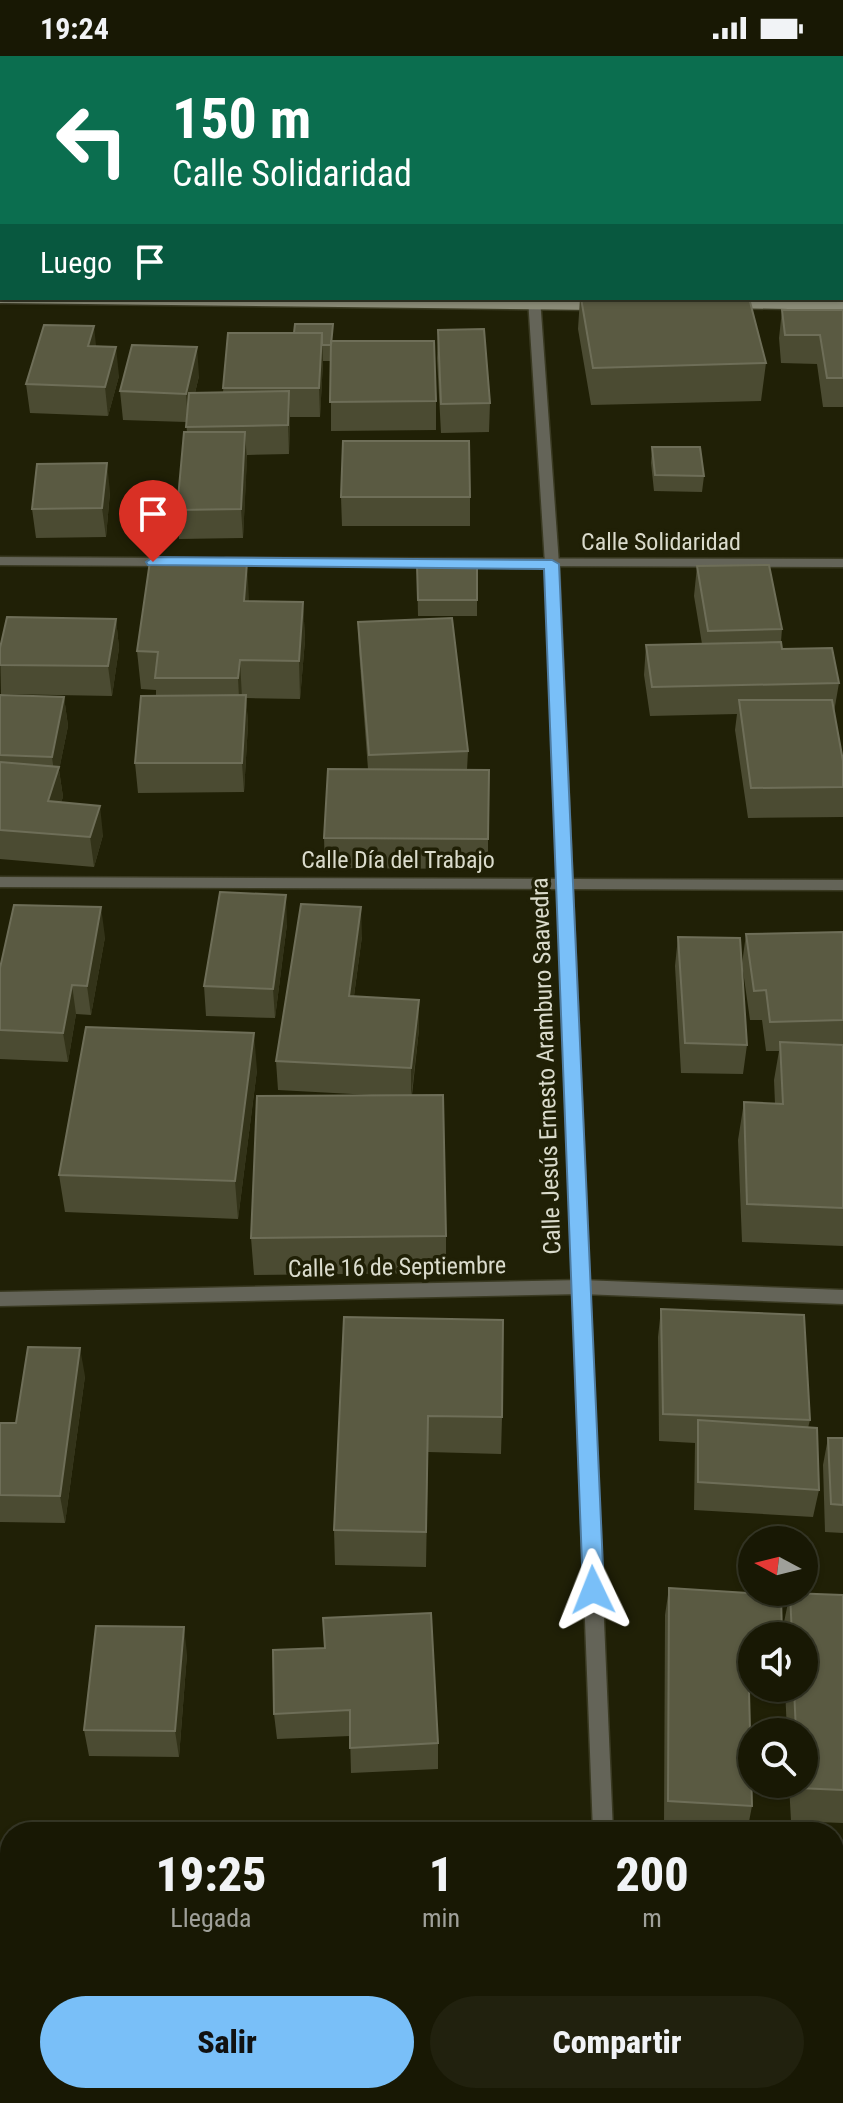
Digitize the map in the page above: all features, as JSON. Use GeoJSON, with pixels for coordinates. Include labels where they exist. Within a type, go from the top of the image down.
{"type":"FeatureCollection","features":[{"type":"Feature","properties":{"kind":"main road"},"geometry":{"type":"LineString","coordinates":[[0,300],[534,302],[611,306]]}},
{"type":"Feature","properties":{"kind":"main road"},"geometry":{"type":"LineString","coordinates":[[719,306],[843,306]]}},
{"type":"Feature","properties":{"kind":"street","name":"Calle Jesús Ernesto Aramburo Saavedra"},"geometry":{"type":"LineString","coordinates":[[534,302],[552,564],[603,1822]]}},
{"type":"Feature","properties":{"kind":"street"},"geometry":{"type":"LineString","coordinates":[[0,561],[189,562]]}},
{"type":"Feature","properties":{"kind":"street","name":"Calle Solidaridad"},"geometry":{"type":"LineString","coordinates":[[205,562],[843,563]]}},
{"type":"Feature","properties":{"kind":"street","name":"Calle Día del Trabajo"},"geometry":{"type":"LineString","coordinates":[[0,882],[843,885]]}},
{"type":"Feature","properties":{"kind":"street","name":"Calle 16 de Septiembre"},"geometry":{"type":"LineString","coordinates":[[0,1299],[581,1287],[843,1297]]}},
{"type":"Feature","properties":{"kind":"building"},"geometry":{"type":"Polygon","coordinates":[[[581,300],[750,300],[766,363],[593,368],[581,300]]]}},
{"type":"Feature","properties":{"kind":"building"},"geometry":{"type":"Polygon","coordinates":[[[782,310],[843,310],[843,378],[827,378],[820,335],[785,335],[782,310]]]}},
{"type":"Feature","properties":{"kind":"building"},"geometry":{"type":"Polygon","coordinates":[[[295,324],[333,324],[331,345],[322,345],[322,333],[294,333],[295,324]]]}},
{"type":"Feature","properties":{"kind":"building"},"geometry":{"type":"Polygon","coordinates":[[[44,325],[94,326],[88,346],[116,347],[105,387],[26,384],[44,325]]]}},
{"type":"Feature","properties":{"kind":"building"},"geometry":{"type":"Polygon","coordinates":[[[484,329],[490,403],[441,404],[438,330],[484,329]]]}},
{"type":"Feature","properties":{"kind":"building"},"geometry":{"type":"Polygon","coordinates":[[[228,333],[322,333],[319,388],[223,388],[228,333]]]}},
{"type":"Feature","properties":{"kind":"building"},"geometry":{"type":"Polygon","coordinates":[[[331,341],[434,341],[436,401],[330,402],[331,341]]]}},
{"type":"Feature","properties":{"kind":"building"},"geometry":{"type":"Polygon","coordinates":[[[132,345],[197,347],[186,394],[120,391],[132,345]]]}},
{"type":"Feature","properties":{"kind":"building"},"geometry":{"type":"Polygon","coordinates":[[[289,391],[288,425],[186,427],[189,393],[289,391]]]}},
{"type":"Feature","properties":{"kind":"building"},"geometry":{"type":"Polygon","coordinates":[[[184,432],[245,432],[241,509],[177,510],[184,432]]]}},
{"type":"Feature","properties":{"kind":"building"},"geometry":{"type":"Polygon","coordinates":[[[343,441],[469,441],[470,497],[341,497],[343,441]]]}},
{"type":"Feature","properties":{"kind":"building"},"geometry":{"type":"Polygon","coordinates":[[[652,447],[700,447],[704,476],[655,475],[652,447]]]}},
{"type":"Feature","properties":{"kind":"building"},"geometry":{"type":"Polygon","coordinates":[[[107,463],[102,508],[32,509],[37,464],[107,463]]]}},
{"type":"Feature","properties":{"kind":"building"},"geometry":{"type":"Polygon","coordinates":[[[150,561],[247,562],[244,601],[303,602],[299,661],[240,660],[238,678],[155,678],[158,652],[137,651],[150,561]]]}},
{"type":"Feature","properties":{"kind":"building"},"geometry":{"type":"Polygon","coordinates":[[[417,565],[477,565],[477,600],[418,600],[417,565]]]}},
{"type":"Feature","properties":{"kind":"building"},"geometry":{"type":"Polygon","coordinates":[[[769,565],[782,629],[708,631],[697,566],[769,565]]]}},
{"type":"Feature","properties":{"kind":"building"},"geometry":{"type":"Polygon","coordinates":[[[7,617],[116,619],[108,666],[0,665],[0,648],[7,617]]]}},
{"type":"Feature","properties":{"kind":"building"},"geometry":{"type":"Polygon","coordinates":[[[452,618],[468,751],[369,755],[358,622],[452,618]]]}},
{"type":"Feature","properties":{"kind":"building"},"geometry":{"type":"Polygon","coordinates":[[[781,642],[782,649],[832,648],[839,683],[652,687],[646,645],[781,642]]]}},
{"type":"Feature","properties":{"kind":"building"},"geometry":{"type":"Polygon","coordinates":[[[0,695],[64,697],[52,757],[0,755],[0,695]]]}},
{"type":"Feature","properties":{"kind":"building"},"geometry":{"type":"Polygon","coordinates":[[[246,695],[242,763],[135,763],[141,696],[246,695]]]}},
{"type":"Feature","properties":{"kind":"building"},"geometry":{"type":"Polygon","coordinates":[[[739,700],[832,700],[843,761],[843,787],[751,788],[739,700]]]}},
{"type":"Feature","properties":{"kind":"building"},"geometry":{"type":"Polygon","coordinates":[[[0,762],[59,767],[48,801],[100,806],[90,837],[0,830],[0,762]]]}},
{"type":"Feature","properties":{"kind":"building"},"geometry":{"type":"Polygon","coordinates":[[[328,769],[489,770],[488,839],[324,838],[328,769]]]}},
{"type":"Feature","properties":{"kind":"building"},"geometry":{"type":"Polygon","coordinates":[[[220,892],[286,895],[273,989],[204,986],[220,892]]]}},
{"type":"Feature","properties":{"kind":"building"},"geometry":{"type":"Polygon","coordinates":[[[301,904],[361,907],[349,996],[419,1000],[411,1068],[276,1061],[301,904]]]}},
{"type":"Feature","properties":{"kind":"building"},"geometry":{"type":"Polygon","coordinates":[[[14,905],[101,907],[87,986],[72,985],[63,1033],[0,1030],[0,968],[14,905]]]}},
{"type":"Feature","properties":{"kind":"building"},"geometry":{"type":"Polygon","coordinates":[[[843,932],[843,1020],[770,1022],[766,990],[754,991],[746,934],[843,932]]]}},
{"type":"Feature","properties":{"kind":"building"},"geometry":{"type":"Polygon","coordinates":[[[678,937],[740,938],[747,1045],[685,1043],[678,937]]]}},
{"type":"Feature","properties":{"kind":"building"},"geometry":{"type":"Polygon","coordinates":[[[86,1027],[254,1033],[235,1181],[59,1175],[86,1027]]]}},
{"type":"Feature","properties":{"kind":"building"},"geometry":{"type":"Polygon","coordinates":[[[780,1042],[843,1045],[843,1208],[747,1204],[744,1102],[783,1104],[780,1042]]]}},
{"type":"Feature","properties":{"kind":"building"},"geometry":{"type":"Polygon","coordinates":[[[443,1095],[446,1236],[251,1238],[257,1096],[443,1095]]]}},
{"type":"Feature","properties":{"kind":"building"},"geometry":{"type":"Polygon","coordinates":[[[661,1309],[804,1315],[810,1420],[663,1414],[661,1309]]]}},
{"type":"Feature","properties":{"kind":"building"},"geometry":{"type":"Polygon","coordinates":[[[344,1317],[503,1320],[502,1417],[428,1416],[426,1532],[334,1530],[344,1317]]]}},
{"type":"Feature","properties":{"kind":"building"},"geometry":{"type":"Polygon","coordinates":[[[28,1347],[80,1348],[60,1496],[0,1495],[0,1423],[16,1423],[28,1347]]]}},
{"type":"Feature","properties":{"kind":"building"},"geometry":{"type":"Polygon","coordinates":[[[698,1420],[817,1428],[819,1490],[698,1482],[698,1420]]]}},
{"type":"Feature","properties":{"kind":"building"},"geometry":{"type":"Polygon","coordinates":[[[828,1438],[843,1438],[843,1505],[831,1504],[828,1438]]]}},
{"type":"Feature","properties":{"kind":"building"},"geometry":{"type":"Polygon","coordinates":[[[669,1588],[738,1592],[738,1606],[781,1606],[782,1622],[738,1622],[738,1702],[749,1702],[750,1718],[738,1718],[738,1798],[752,1798],[752,1806],[668,1801],[669,1588]]]}},
{"type":"Feature","properties":{"kind":"building"},"geometry":{"type":"Polygon","coordinates":[[[818,1594],[843,1595],[843,1790],[818,1789],[818,1718],[795,1718],[795,1702],[818,1702],[818,1622],[791,1622],[791,1606],[818,1606],[818,1594]]]}},
{"type":"Feature","properties":{"kind":"building"},"geometry":{"type":"Polygon","coordinates":[[[431,1613],[438,1743],[350,1748],[350,1710],[274,1714],[273,1650],[325,1648],[323,1618],[431,1613]]]}},
{"type":"Feature","properties":{"kind":"building"},"geometry":{"type":"Polygon","coordinates":[[[96,1626],[184,1627],[175,1731],[84,1730],[96,1626]]]}},
{"type":"Feature","properties":{"kind":"route"},"geometry":{"type":"LineString","coordinates":[[153,562],[552,564],[593,1590]]}}]}
